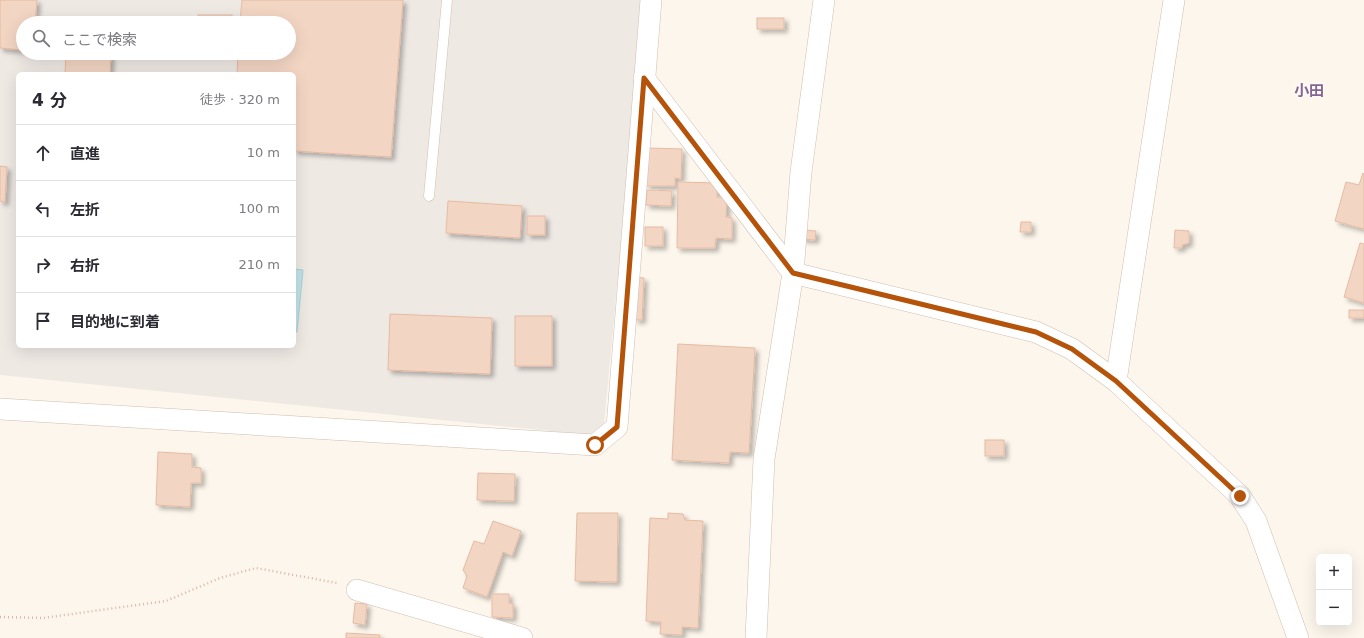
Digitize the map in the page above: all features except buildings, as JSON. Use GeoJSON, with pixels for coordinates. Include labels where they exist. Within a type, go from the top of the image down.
{"type":"FeatureCollection","features":[{"type":"Feature","properties":{"kind":"street"},"geometry":{"type":"LineString","coordinates":[[0,409],[595,445],[617,427],[651,0]]}},
{"type":"Feature","properties":{"kind":"street"},"geometry":{"type":"LineString","coordinates":[[756,638],[764,459],[793,273],[801,172],[824,0]]}},
{"type":"Feature","properties":{"kind":"street"},"geometry":{"type":"LineString","coordinates":[[1116,381],[1174,0]]}},
{"type":"Feature","properties":{"kind":"street"},"geometry":{"type":"LineString","coordinates":[[644,78],[793,273],[1036,332],[1072,349],[1116,381],[1240,496],[1256,521],[1298,638]]}},
{"type":"Feature","properties":{"kind":"street"},"geometry":{"type":"LineString","coordinates":[[357,590],[522,638]]}},
{"type":"Feature","properties":{"kind":"lane"},"geometry":{"type":"LineString","coordinates":[[429,196],[447,0]]}},
{"type":"Feature","properties":{"kind":"path"},"geometry":{"type":"LineString","coordinates":[[0,617],[43,618],[166,601],[220,578],[256,568],[326,580],[357,590]]}},
{"type":"Feature","properties":{"kind":"shaded area"},"geometry":{"type":"Polygon","coordinates":[[[0,0],[644,0],[604,425],[589,435],[0,375],[0,0]]]}},
{"type":"Feature","properties":{"kind":"water"},"geometry":{"type":"Polygon","coordinates":[[[296,269],[303,270],[296,332],[296,269]]]}},
{"type":"Feature","properties":{"kind":"district","name":"小田"},"geometry":{"type":"Point","coordinates":[1309,91]}},
{"type":"Feature","properties":{"kind":"route"},"geometry":{"type":"LineString","coordinates":[[595,445],[617,427],[644,78],[793,273],[1036,332],[1072,349],[1116,381],[1240,496]]}}]}
